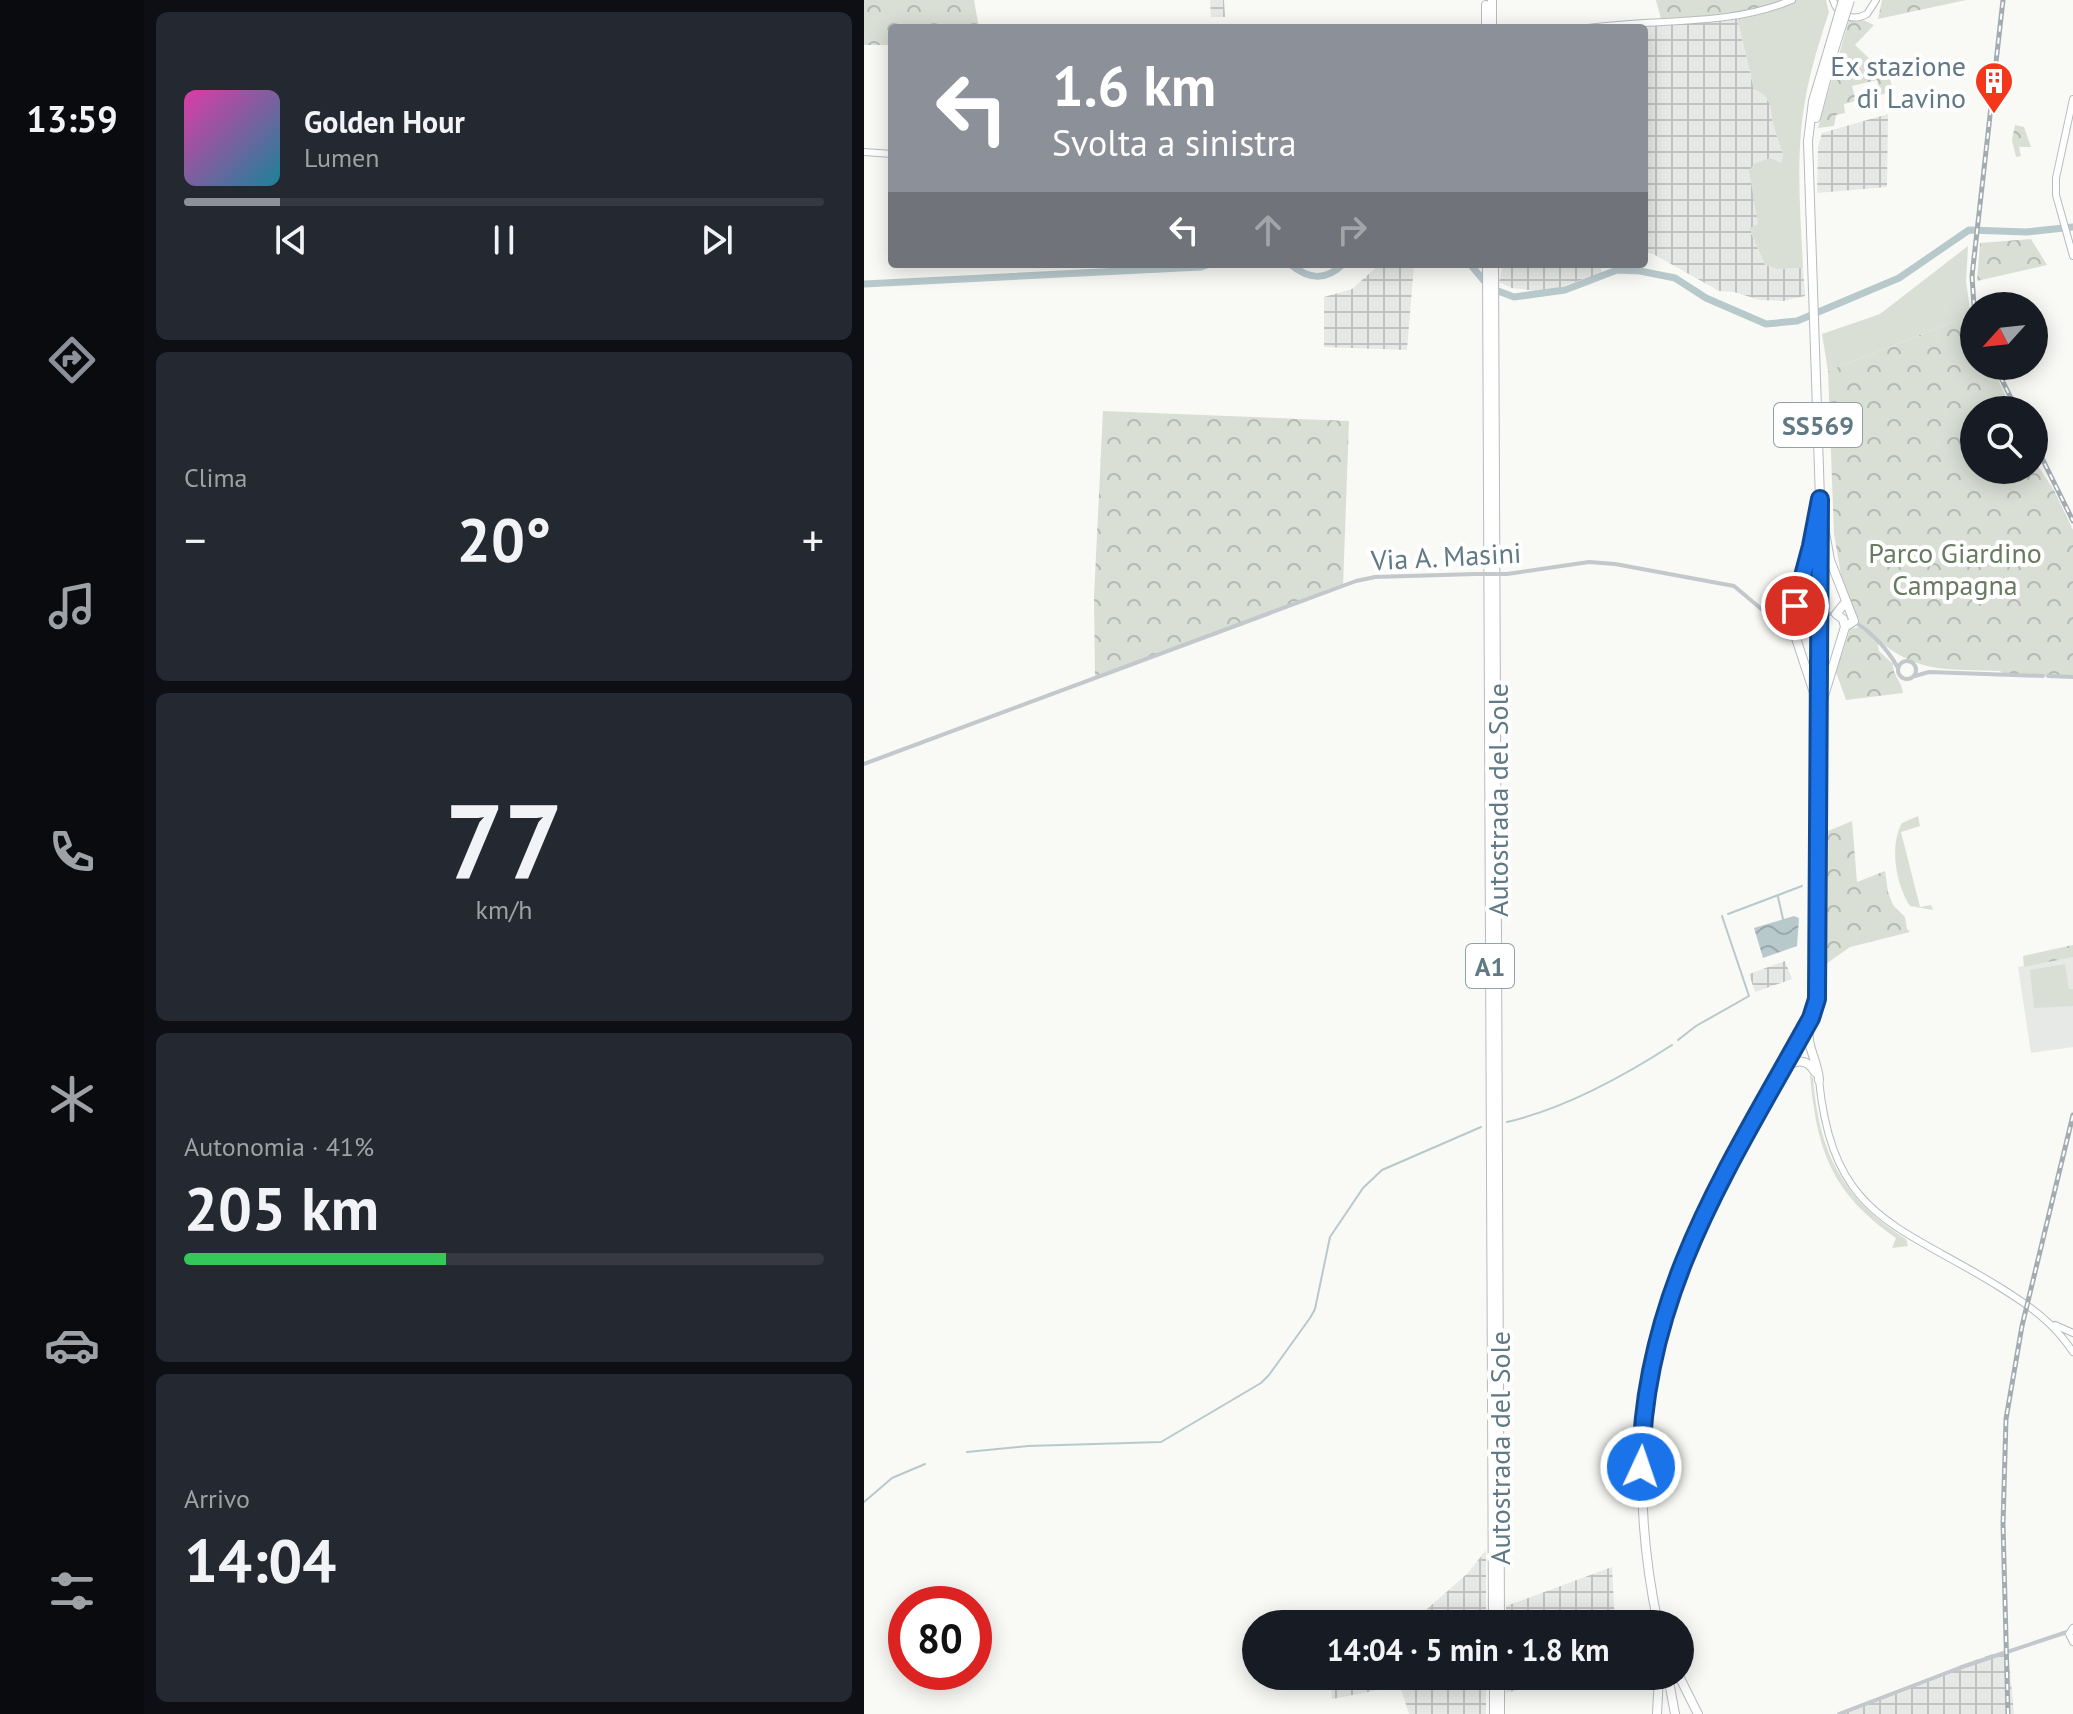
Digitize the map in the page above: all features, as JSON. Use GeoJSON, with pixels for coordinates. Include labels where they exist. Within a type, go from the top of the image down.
{"type":"FeatureCollection","features":[{"type":"Feature","properties":{"kind":"highway"},"geometry":{"type":"LineString","coordinates":[[1489,0],[1489,24]]}},
{"type":"Feature","properties":{"kind":"highway","name":"SS569"},"geometry":{"type":"LineString","coordinates":[[1819,1080],[1808,1044],[1819,980],[1820,623],[1820,499],[1809,182],[1811,136],[1843,0]]}},
{"type":"Feature","properties":{"kind":"highway","name":"SS569"},"geometry":{"type":"LineString","coordinates":[[1832,49],[1850,0]]}},
{"type":"Feature","properties":{"kind":"highway","name":"Autostrada del Sole"},"geometry":{"type":"LineString","coordinates":[[1492,268],[1487,308],[1493,1610]]}},
{"type":"Feature","properties":{"kind":"highway","name":"Autostrada del Sole"},"geometry":{"type":"LineString","coordinates":[[1492,268],[1497,476],[1500,1610]]}},
{"type":"Feature","properties":{"kind":"highway"},"geometry":{"type":"LineString","coordinates":[[1819,715],[1794,624],[1788,614],[1811,546],[1820,499]]}},
{"type":"Feature","properties":{"kind":"highway"},"geometry":{"type":"LineString","coordinates":[[1820,499],[1830,560],[1854,621],[1845,627]]}},
{"type":"Feature","properties":{"kind":"highway"},"geometry":{"type":"LineString","coordinates":[[1794,603],[1803,614]]}},
{"type":"Feature","properties":{"kind":"highway"},"geometry":{"type":"LineString","coordinates":[[1819,715],[1845,627],[1843,619],[1836,614],[1845,603]]}},
{"type":"Feature","properties":{"kind":"highway"},"geometry":{"type":"LineString","coordinates":[[1794,624],[1803,614]]}},
{"type":"Feature","properties":{"kind":"highway","name":"SS569"},"geometry":{"type":"LineString","coordinates":[[1655,1610],[1646,1565],[1640,1494],[1643,1425],[1657,1341],[1675,1281],[1696,1228],[1811,1018]]}},
{"type":"Feature","properties":{"kind":"highway"},"geometry":{"type":"LineString","coordinates":[[1779,1076],[1791,1063],[1803,1061],[1812,1066],[1819,1080]]}},
{"type":"Feature","properties":{"kind":"highway"},"geometry":{"type":"LineString","coordinates":[[1495,1690],[1497,1714]]}},
{"type":"Feature","properties":{"kind":"highway"},"geometry":{"type":"LineString","coordinates":[[1497,1714],[1499,1690]]}},
{"type":"Feature","properties":{"kind":"highway"},"geometry":{"type":"LineString","coordinates":[[1657,1714],[1658,1690]]}},
{"type":"Feature","properties":{"kind":"highway"},"geometry":{"type":"LineString","coordinates":[[1671,1690],[1675,1714]]}},
{"type":"Feature","properties":{"kind":"highway"},"geometry":{"type":"LineString","coordinates":[[1686,1690],[1698,1714]]}},
{"type":"Feature","properties":{"kind":"main road"},"geometry":{"type":"LineString","coordinates":[[1646,24],[1719,19],[1769,10],[1792,0]]}},
{"type":"Feature","properties":{"kind":"main road"},"geometry":{"type":"LineString","coordinates":[[1833,0],[1841,14],[1853,18],[1867,14],[1876,1]]}},
{"type":"Feature","properties":{"kind":"main road"},"geometry":{"type":"LineString","coordinates":[[2073,99],[2056,178],[2060,215],[2073,256]]}},
{"type":"Feature","properties":{"kind":"main road"},"geometry":{"type":"LineString","coordinates":[[864,152],[888,154]]}},
{"type":"Feature","properties":{"kind":"main road"},"geometry":{"type":"LineString","coordinates":[[1819,1080],[1822,1113],[1833,1150],[1847,1180],[1867,1204],[1906,1234],[2073,1333]]}},
{"type":"Feature","properties":{"kind":"main road"},"geometry":{"type":"LineString","coordinates":[[2045,1318],[2073,1352]]}},
{"type":"Feature","properties":{"kind":"main road"},"geometry":{"type":"LineString","coordinates":[[2072,1629],[2072,1641]]}},
{"type":"Feature","properties":{"kind":"street","name":"Via A. Masini"},"geometry":{"type":"LineString","coordinates":[[864,764],[1375,577],[1507,574],[1589,562],[1615,564],[1725,583],[1743,591],[1765,612],[1836,614],[1854,621],[1872,635],[1904,679],[1929,672],[2073,677]]}},
{"type":"Feature","properties":{"kind":"street","name":"Via A. Masini"},"geometry":{"type":"LineString","coordinates":[[1889,656],[1929,672]]}},
{"type":"Feature","properties":{"kind":"street"},"geometry":{"type":"LineString","coordinates":[[1898,668],[1905,661]]}},
{"type":"Feature","properties":{"kind":"street"},"geometry":{"type":"LineString","coordinates":[[1915,665],[1915,676]]}},
{"type":"Feature","properties":{"kind":"street"},"geometry":{"type":"LineString","coordinates":[[1839,1714],[1977,1661],[2056,1637],[2072,1629]]}},
{"type":"Feature","properties":{"kind":"street"},"geometry":{"type":"LineString","coordinates":[[2056,1637],[2072,1641]]}},
{"type":"Feature","properties":{"kind":"shaded area"},"geometry":{"type":"Polygon","coordinates":[[[1210,0],[1224,0],[1225,17],[1211,17],[1210,0]]]}},
{"type":"Feature","properties":{"kind":"shaded area"},"geometry":{"type":"Polygon","coordinates":[[[1737,18],[1754,89],[1764,95],[1770,104],[1783,155],[1782,163],[1776,162],[1758,224],[1751,233],[1765,265],[1777,269],[1803,268],[1805,296],[1783,301],[1760,300],[1719,291],[1648,253],[1648,24],[1617,24],[1737,18]]]}},
{"type":"Feature","properties":{"kind":"shaded area"},"geometry":{"type":"Polygon","coordinates":[[[1888,114],[1887,187],[1817,193],[1818,147],[1822,133],[1888,114]]]}},
{"type":"Feature","properties":{"kind":"shaded area"},"geometry":{"type":"Polygon","coordinates":[[[1376,268],[1414,268],[1407,350],[1324,347],[1324,297],[1352,289],[1376,268]]]}},
{"type":"Feature","properties":{"kind":"shaded area"},"geometry":{"type":"Polygon","coordinates":[[[1502,268],[1601,268],[1602,273],[1554,289],[1538,291],[1512,288],[1499,282],[1502,268]]]}},
{"type":"Feature","properties":{"kind":"shaded area"},"geometry":{"type":"Polygon","coordinates":[[[2073,957],[2073,1047],[2031,1053],[2018,967],[2073,957]]]}},
{"type":"Feature","properties":{"kind":"shaded area"},"geometry":{"type":"Polygon","coordinates":[[[1785,961],[1792,979],[1755,992],[1749,974],[1785,961]]]}},
{"type":"Feature","properties":{"kind":"shaded area"},"geometry":{"type":"Polygon","coordinates":[[[1486,1550],[1486,1610],[1426,1610],[1468,1573],[1486,1550]]]}},
{"type":"Feature","properties":{"kind":"shaded area"},"geometry":{"type":"Polygon","coordinates":[[[1612,1567],[1614,1610],[1506,1610],[1506,1606],[1612,1567]]]}},
{"type":"Feature","properties":{"kind":"shaded area"},"geometry":{"type":"Polygon","coordinates":[[[2008,1649],[2014,1714],[1842,1714],[1969,1662],[2008,1649]]]}},
{"type":"Feature","properties":{"kind":"shaded area"},"geometry":{"type":"Polygon","coordinates":[[[1332,1690],[1379,1690],[1332,1699],[1332,1690]]]}},
{"type":"Feature","properties":{"kind":"shaded area"},"geometry":{"type":"Polygon","coordinates":[[[1401,1690],[1486,1690],[1486,1714],[1409,1714],[1401,1690]]]}},
{"type":"Feature","properties":{"kind":"green space"},"geometry":{"type":"Polygon","coordinates":[[[864,0],[974,0],[978,24],[888,24],[888,45],[864,45],[864,0]]]}},
{"type":"Feature","properties":{"kind":"green space"},"geometry":{"type":"Polygon","coordinates":[[[1656,0],[1796,0],[1737,18],[1662,23],[1656,0]]]}},
{"type":"Feature","properties":{"kind":"green space"},"geometry":{"type":"Polygon","coordinates":[[[1796,0],[1826,0],[1829,12],[1811,71],[1803,117],[1799,183],[1803,268],[1777,269],[1765,265],[1751,233],[1750,228],[1758,224],[1749,171],[1754,164],[1770,158],[1781,163],[1783,155],[1770,104],[1764,95],[1754,89],[1737,18],[1796,0]]]}},
{"type":"Feature","properties":{"kind":"green space"},"geometry":{"type":"Polygon","coordinates":[[[1882,0],[1966,0],[1878,19],[1882,0]]]}},
{"type":"Feature","properties":{"kind":"green space"},"geometry":{"type":"Polygon","coordinates":[[[1849,20],[1863,20],[1874,25],[1855,45],[1872,61],[1869,67],[1890,79],[1893,91],[1880,95],[1877,80],[1852,86],[1856,101],[1844,104],[1845,113],[1836,115],[1834,126],[1818,128],[1849,20]]]}},
{"type":"Feature","properties":{"kind":"green space"},"geometry":{"type":"Polygon","coordinates":[[[2015,125],[2024,127],[2031,147],[2019,147],[2021,156],[2016,157],[2012,140],[2015,125]]]}},
{"type":"Feature","properties":{"kind":"green space"},"geometry":{"type":"Polygon","coordinates":[[[2031,239],[2047,265],[1977,281],[1980,243],[2031,239]]]}},
{"type":"Feature","properties":{"kind":"green space"},"geometry":{"type":"Polygon","coordinates":[[[1968,246],[1968,292],[1960,292],[1960,319],[1828,371],[1822,334],[1880,314],[1968,246]]]}},
{"type":"Feature","properties":{"kind":"green space","name":"Parco Giardino Campagna"},"geometry":{"type":"Polygon","coordinates":[[[1960,319],[1960,380],[1998,380],[2006,396],[1960,396],[1960,484],[2048,484],[2048,481],[2054,490],[2073,530],[2073,677],[2004,675],[2000,671],[1935,667],[1906,658],[1877,639],[1879,651],[1893,664],[1903,693],[1846,700],[1836,672],[1850,629],[1859,627],[1874,639],[1855,623],[1842,581],[1834,534],[1828,371],[1960,319]]]}},
{"type":"Feature","properties":{"kind":"green space"},"geometry":{"type":"Polygon","coordinates":[[[1103,411],[1349,421],[1343,587],[1095,676],[1094,597],[1103,411]]]}},
{"type":"Feature","properties":{"kind":"green space"},"geometry":{"type":"Polygon","coordinates":[[[1918,816],[1920,826],[1901,832],[1920,907],[1931,905],[1933,910],[1910,906],[1896,865],[1896,843],[1902,823],[1918,816]]]}},
{"type":"Feature","properties":{"kind":"green space"},"geometry":{"type":"Polygon","coordinates":[[[1852,821],[1857,882],[1885,871],[1893,905],[1905,917],[1910,932],[1850,947],[1826,964],[1828,831],[1852,821]]]}},
{"type":"Feature","properties":{"kind":"green space"},"geometry":{"type":"Polygon","coordinates":[[[2073,945],[2073,957],[2024,967],[2023,956],[2073,945]]]}},
{"type":"Feature","properties":{"kind":"green space"},"geometry":{"type":"Polygon","coordinates":[[[2065,964],[2069,989],[2073,989],[2073,1006],[2034,1008],[2030,970],[2065,964]]]}},
{"type":"Feature","properties":{"kind":"green space"},"geometry":{"type":"Polygon","coordinates":[[[1810,1075],[1821,1129],[1838,1171],[1865,1207],[1906,1239],[1908,1246],[1892,1248],[1896,1238],[1857,1204],[1832,1168],[1817,1127],[1810,1075]]]}},
{"type":"Feature","properties":{"kind":"water"},"geometry":{"type":"Polygon","coordinates":[[[1794,916],[1799,918],[1797,946],[1763,958],[1754,928],[1794,916]]]}},
{"type":"Feature","properties":{"kind":"waterway"},"geometry":{"type":"LineString","coordinates":[[1473,268],[1490,288],[1514,297],[1565,290],[1617,270],[1640,271],[1675,278],[1706,298],[1766,324],[1797,321],[1899,278],[1969,230],[2026,232],[2073,227]]}},
{"type":"Feature","properties":{"kind":"waterway"},"geometry":{"type":"LineString","coordinates":[[864,284],[1181,268]]}},
{"type":"Feature","properties":{"kind":"waterway"},"geometry":{"type":"LineString","coordinates":[[1296,268],[1316,276],[1330,274],[1338,268]]}},
{"type":"Feature","properties":{"kind":"waterway"},"geometry":{"type":"LineString","coordinates":[[1728,914],[1802,886]]}},
{"type":"Feature","properties":{"kind":"waterway"},"geometry":{"type":"LineString","coordinates":[[1778,897],[1783,919]]}},
{"type":"Feature","properties":{"kind":"waterway"},"geometry":{"type":"LineString","coordinates":[[1678,1040],[1696,1026],[1749,996],[1722,916]]}},
{"type":"Feature","properties":{"kind":"waterway"},"geometry":{"type":"LineString","coordinates":[[1507,1122],[1550,1109],[1592,1090],[1672,1045]]}},
{"type":"Feature","properties":{"kind":"waterway"},"geometry":{"type":"LineString","coordinates":[[967,1452],[1028,1446],[1161,1442],[1261,1383],[1315,1309],[1330,1237],[1363,1188],[1382,1170],[1481,1127]]}},
{"type":"Feature","properties":{"kind":"waterway"},"geometry":{"type":"LineString","coordinates":[[864,1502],[892,1478],[925,1464]]}},
{"type":"Feature","properties":{"kind":"railway"},"geometry":{"type":"LineString","coordinates":[[1973,292],[1972,276],[2003,0]]}},
{"type":"Feature","properties":{"kind":"railway"},"geometry":{"type":"LineString","coordinates":[[2002,380],[2010,396]]}},
{"type":"Feature","properties":{"kind":"railway"},"geometry":{"type":"LineString","coordinates":[[2048,470],[2073,521]]}},
{"type":"Feature","properties":{"kind":"railway"},"geometry":{"type":"LineString","coordinates":[[2008,1714],[2003,1524],[2006,1419],[2022,1326],[2073,1115]]}},
{"type":"Feature","properties":{"kind":"place","name":"Ex stazione di Lavino"},"geometry":{"type":"Point","coordinates":[1994,115]}},
{"type":"Feature","properties":{"kind":"route"},"geometry":{"type":"LineString","coordinates":[[1641,1467],[1643,1425],[1652,1367],[1675,1281],[1712,1195],[1816,1006],[1819,980],[1820,499],[1795,606]]}}]}
